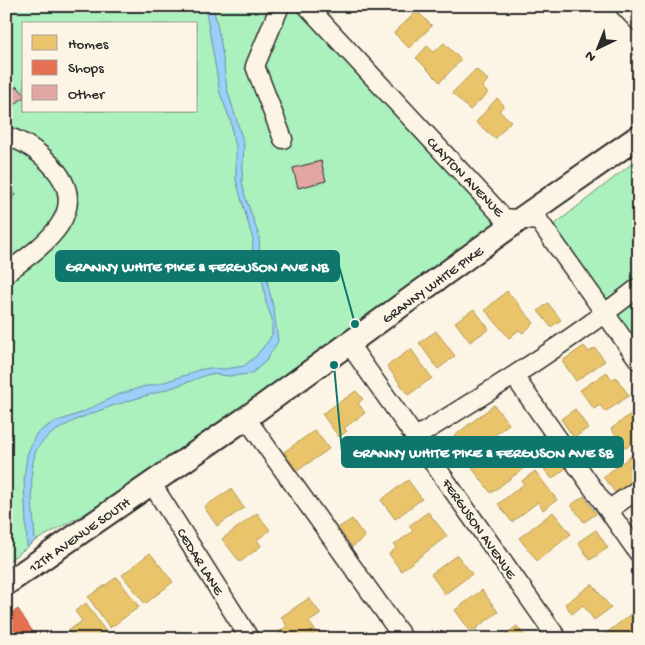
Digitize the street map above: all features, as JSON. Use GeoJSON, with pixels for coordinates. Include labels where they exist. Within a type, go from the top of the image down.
{"type":"FeatureCollection","features":[{"type":"Feature","properties":{"kind":"main road","name":"GRANNY WHITE PIKE"},"geometry":{"type":"LineString","coordinates":[[152,484],[639,136]]}},
{"type":"Feature","properties":{"kind":"main road","name":"12TH AVENUE SOUTH"},"geometry":{"type":"LineString","coordinates":[[6,584],[152,484]]}},
{"type":"Feature","properties":{"kind":"street"},"geometry":{"type":"LineString","coordinates":[[280,6],[255,66],[283,139]]}},
{"type":"Feature","properties":{"kind":"street","name":"CLAYTON AVENUE"},"geometry":{"type":"LineString","coordinates":[[307,6],[504,218],[539,221],[639,361]]}},
{"type":"Feature","properties":{"kind":"street"},"geometry":{"type":"LineString","coordinates":[[624,6],[639,22]]}},
{"type":"Feature","properties":{"kind":"street"},"geometry":{"type":"LineString","coordinates":[[6,136],[18,140],[38,152],[50,164],[61,176],[69,201],[63,221],[55,231],[32,254],[6,273]]}},
{"type":"Feature","properties":{"kind":"street"},"geometry":{"type":"LineString","coordinates":[[416,438],[514,376],[639,287]]}},
{"type":"Feature","properties":{"kind":"street","name":"FERGUSON AVENUE"},"geometry":{"type":"LineString","coordinates":[[349,344],[558,639]]}},
{"type":"Feature","properties":{"kind":"street"},"geometry":{"type":"LineString","coordinates":[[514,376],[639,554]]}},
{"type":"Feature","properties":{"kind":"street"},"geometry":{"type":"LineString","coordinates":[[246,418],[404,639]]}},
{"type":"Feature","properties":{"kind":"street","name":"CEDAR LANE"},"geometry":{"type":"LineString","coordinates":[[152,484],[250,639]]}},
{"type":"Feature","properties":{"kind":"street"},"geometry":{"type":"LineString","coordinates":[[608,510],[639,489]]}},
{"type":"Feature","properties":{"kind":"green space"},"geometry":{"type":"Polygon","coordinates":[[[6,6],[296,6],[499,223],[127,491],[35,541],[6,563],[6,6]]]}},
{"type":"Feature","properties":{"kind":"green space"},"geometry":{"type":"Polygon","coordinates":[[[639,158],[639,346],[554,225],[639,158]]]}},
{"type":"Feature","properties":{"kind":"water"},"geometry":{"type":"Polygon","coordinates":[[[205,6],[213,6],[221,43],[227,89],[244,144],[242,181],[245,196],[259,236],[260,260],[266,276],[274,311],[278,341],[266,361],[251,374],[229,376],[206,375],[88,415],[54,432],[42,442],[35,453],[32,485],[35,541],[27,547],[24,480],[27,455],[36,434],[52,423],[81,413],[117,395],[158,384],[198,370],[244,366],[256,356],[272,334],[272,319],[266,303],[263,283],[252,259],[253,240],[236,180],[236,145],[233,139],[231,122],[220,93],[205,6]]]}},
{"type":"Feature","properties":{"kind":"building: Homes"},"geometry":{"type":"Polygon","coordinates":[[[367,6],[377,6],[372,11],[367,6]]]}},
{"type":"Feature","properties":{"kind":"building: Homes"},"geometry":{"type":"Polygon","coordinates":[[[417,11],[432,26],[409,48],[394,33],[417,11]]]}},
{"type":"Feature","properties":{"kind":"building: Homes"},"geometry":{"type":"Polygon","coordinates":[[[444,43],[461,60],[440,82],[416,58],[427,46],[434,52],[444,43]]]}},
{"type":"Feature","properties":{"kind":"building: Homes"},"geometry":{"type":"Polygon","coordinates":[[[476,69],[488,80],[482,87],[488,93],[470,110],[452,93],[476,69]]]}},
{"type":"Feature","properties":{"kind":"building: Homes"},"geometry":{"type":"Polygon","coordinates":[[[497,98],[504,105],[499,111],[511,121],[495,139],[476,122],[497,98]]]}},
{"type":"Feature","properties":{"kind":"building: Homes"},"geometry":{"type":"Polygon","coordinates":[[[507,291],[534,323],[523,333],[519,330],[509,338],[485,310],[507,291]]]}},
{"type":"Feature","properties":{"kind":"building: Homes"},"geometry":{"type":"Polygon","coordinates":[[[548,303],[561,320],[551,327],[538,311],[548,303]]]}},
{"type":"Feature","properties":{"kind":"building: Homes"},"geometry":{"type":"Polygon","coordinates":[[[474,309],[489,329],[470,342],[455,322],[474,309]]]}},
{"type":"Feature","properties":{"kind":"building: Homes"},"geometry":{"type":"Polygon","coordinates":[[[436,331],[455,356],[438,369],[419,343],[436,331]]]}},
{"type":"Feature","properties":{"kind":"building: Homes"},"geometry":{"type":"Polygon","coordinates":[[[584,346],[589,352],[595,348],[605,361],[576,381],[562,361],[584,346]]]}},
{"type":"Feature","properties":{"kind":"building: Homes"},"geometry":{"type":"Polygon","coordinates":[[[411,349],[432,378],[408,395],[387,366],[411,349]]]}},
{"type":"Feature","properties":{"kind":"building: Homes"},"geometry":{"type":"Polygon","coordinates":[[[607,372],[612,380],[616,377],[629,396],[605,412],[600,405],[594,409],[580,390],[607,372]]]}},
{"type":"Feature","properties":{"kind":"building: Homes"},"geometry":{"type":"Polygon","coordinates":[[[356,391],[363,399],[358,403],[365,413],[344,428],[347,431],[339,437],[322,414],[356,391]]]}},
{"type":"Feature","properties":{"kind":"building: Homes"},"geometry":{"type":"Polygon","coordinates":[[[494,405],[509,424],[467,457],[460,448],[457,451],[449,440],[494,405]]]}},
{"type":"Feature","properties":{"kind":"building: Homes"},"geometry":{"type":"Polygon","coordinates":[[[575,409],[588,428],[574,438],[561,419],[575,409]]]}},
{"type":"Feature","properties":{"kind":"building: Homes"},"geometry":{"type":"Polygon","coordinates":[[[633,412],[639,419],[639,438],[626,448],[611,429],[633,412]]]}},
{"type":"Feature","properties":{"kind":"building: Homes"},"geometry":{"type":"Polygon","coordinates":[[[315,430],[329,449],[297,471],[284,452],[315,430]]]}},
{"type":"Feature","properties":{"kind":"building: Homes"},"geometry":{"type":"Polygon","coordinates":[[[504,445],[513,458],[520,453],[528,465],[491,493],[472,468],[504,445]]]}},
{"type":"Feature","properties":{"kind":"building: Homes"},"geometry":{"type":"Polygon","coordinates":[[[639,450],[639,459],[628,467],[633,475],[629,478],[633,484],[618,496],[603,477],[639,450]]]}},
{"type":"Feature","properties":{"kind":"building: Homes"},"geometry":{"type":"Polygon","coordinates":[[[555,454],[566,468],[552,479],[541,465],[555,454]]]}},
{"type":"Feature","properties":{"kind":"building: Homes"},"geometry":{"type":"Polygon","coordinates":[[[535,471],[557,500],[543,510],[538,502],[512,522],[498,504],[524,484],[522,481],[535,471]]]}},
{"type":"Feature","properties":{"kind":"building: Homes"},"geometry":{"type":"Polygon","coordinates":[[[408,480],[422,499],[395,519],[381,500],[408,480]]]}},
{"type":"Feature","properties":{"kind":"building: Homes"},"geometry":{"type":"Polygon","coordinates":[[[231,489],[244,508],[217,526],[204,507],[231,489]]]}},
{"type":"Feature","properties":{"kind":"building: Homes"},"geometry":{"type":"Polygon","coordinates":[[[584,496],[596,514],[584,522],[571,505],[584,496]]]}},
{"type":"Feature","properties":{"kind":"building: Homes"},"geometry":{"type":"Polygon","coordinates":[[[428,512],[447,536],[401,571],[389,554],[396,548],[394,545],[413,531],[409,526],[428,512]]]}},
{"type":"Feature","properties":{"kind":"building: Homes"},"geometry":{"type":"Polygon","coordinates":[[[553,512],[571,534],[537,561],[519,538],[553,512]]]}},
{"type":"Feature","properties":{"kind":"building: Homes"},"geometry":{"type":"Polygon","coordinates":[[[257,513],[270,530],[257,540],[261,546],[240,562],[222,539],[257,513]]]}},
{"type":"Feature","properties":{"kind":"building: Homes"},"geometry":{"type":"Polygon","coordinates":[[[639,518],[639,530],[633,522],[639,518]]]}},
{"type":"Feature","properties":{"kind":"building: Homes"},"geometry":{"type":"Polygon","coordinates":[[[352,519],[365,537],[352,547],[338,528],[352,519]]]}},
{"type":"Feature","properties":{"kind":"building: Homes"},"geometry":{"type":"Polygon","coordinates":[[[596,530],[608,548],[590,560],[578,542],[596,530]]]}},
{"type":"Feature","properties":{"kind":"building: Homes"},"geometry":{"type":"Polygon","coordinates":[[[150,553],[173,582],[145,604],[122,575],[150,553]]]}},
{"type":"Feature","properties":{"kind":"building: Homes"},"geometry":{"type":"Polygon","coordinates":[[[457,555],[472,574],[445,594],[431,574],[457,555]]]}},
{"type":"Feature","properties":{"kind":"building: Homes"},"geometry":{"type":"Polygon","coordinates":[[[117,577],[139,607],[110,628],[88,597],[117,577]]]}},
{"type":"Feature","properties":{"kind":"building: Homes"},"geometry":{"type":"Polygon","coordinates":[[[592,584],[611,608],[594,620],[583,605],[572,614],[565,604],[592,584]]]}},
{"type":"Feature","properties":{"kind":"building: Homes"},"geometry":{"type":"Polygon","coordinates":[[[482,590],[498,612],[471,632],[455,610],[482,590]]]}},
{"type":"Feature","properties":{"kind":"building: Homes"},"geometry":{"type":"Polygon","coordinates":[[[309,598],[321,614],[309,622],[317,633],[308,639],[284,639],[279,632],[287,626],[281,617],[309,598]]]}},
{"type":"Feature","properties":{"kind":"building: Homes"},"geometry":{"type":"Polygon","coordinates":[[[86,603],[110,638],[73,639],[68,631],[82,621],[75,611],[86,603]]]}},
{"type":"Feature","properties":{"kind":"building: Homes"},"geometry":{"type":"Polygon","coordinates":[[[632,613],[639,622],[639,635],[634,639],[599,639],[632,613]]]}},
{"type":"Feature","properties":{"kind":"building: Homes"},"geometry":{"type":"Polygon","coordinates":[[[517,626],[527,639],[499,639],[517,626]]]}},
{"type":"Feature","properties":{"kind":"building: Homes"},"geometry":{"type":"Polygon","coordinates":[[[180,631],[184,639],[166,639],[180,631]]]}},
{"type":"Feature","properties":{"kind":"building: Shops"},"geometry":{"type":"Polygon","coordinates":[[[18,609],[33,632],[22,639],[10,639],[6,633],[6,617],[18,609]]]}},
{"type":"Feature","properties":{"kind":"building: Other"},"geometry":{"type":"Polygon","coordinates":[[[17,86],[22,92],[22,99],[13,106],[6,98],[6,95],[17,86]]]}},
{"type":"Feature","properties":{"kind":"building: Other"},"geometry":{"type":"Polygon","coordinates":[[[321,161],[326,181],[298,188],[293,168],[321,161]]]}},
{"type":"Feature","properties":{"kind":"building: Other"},"geometry":{"type":"Polygon","coordinates":[[[7,185],[16,195],[7,202],[9,204],[6,207],[7,185]]]}},
{"type":"Feature","properties":{"kind":"place","name":"GRANNY WHITE PIKE & FERGUSON AVE NB"},"geometry":{"type":"Point","coordinates":[355,324]}},
{"type":"Feature","properties":{"kind":"place","name":"GRANNY WHITE PIKE & FERGUSON AVE SB"},"geometry":{"type":"Point","coordinates":[334,365]}}]}
